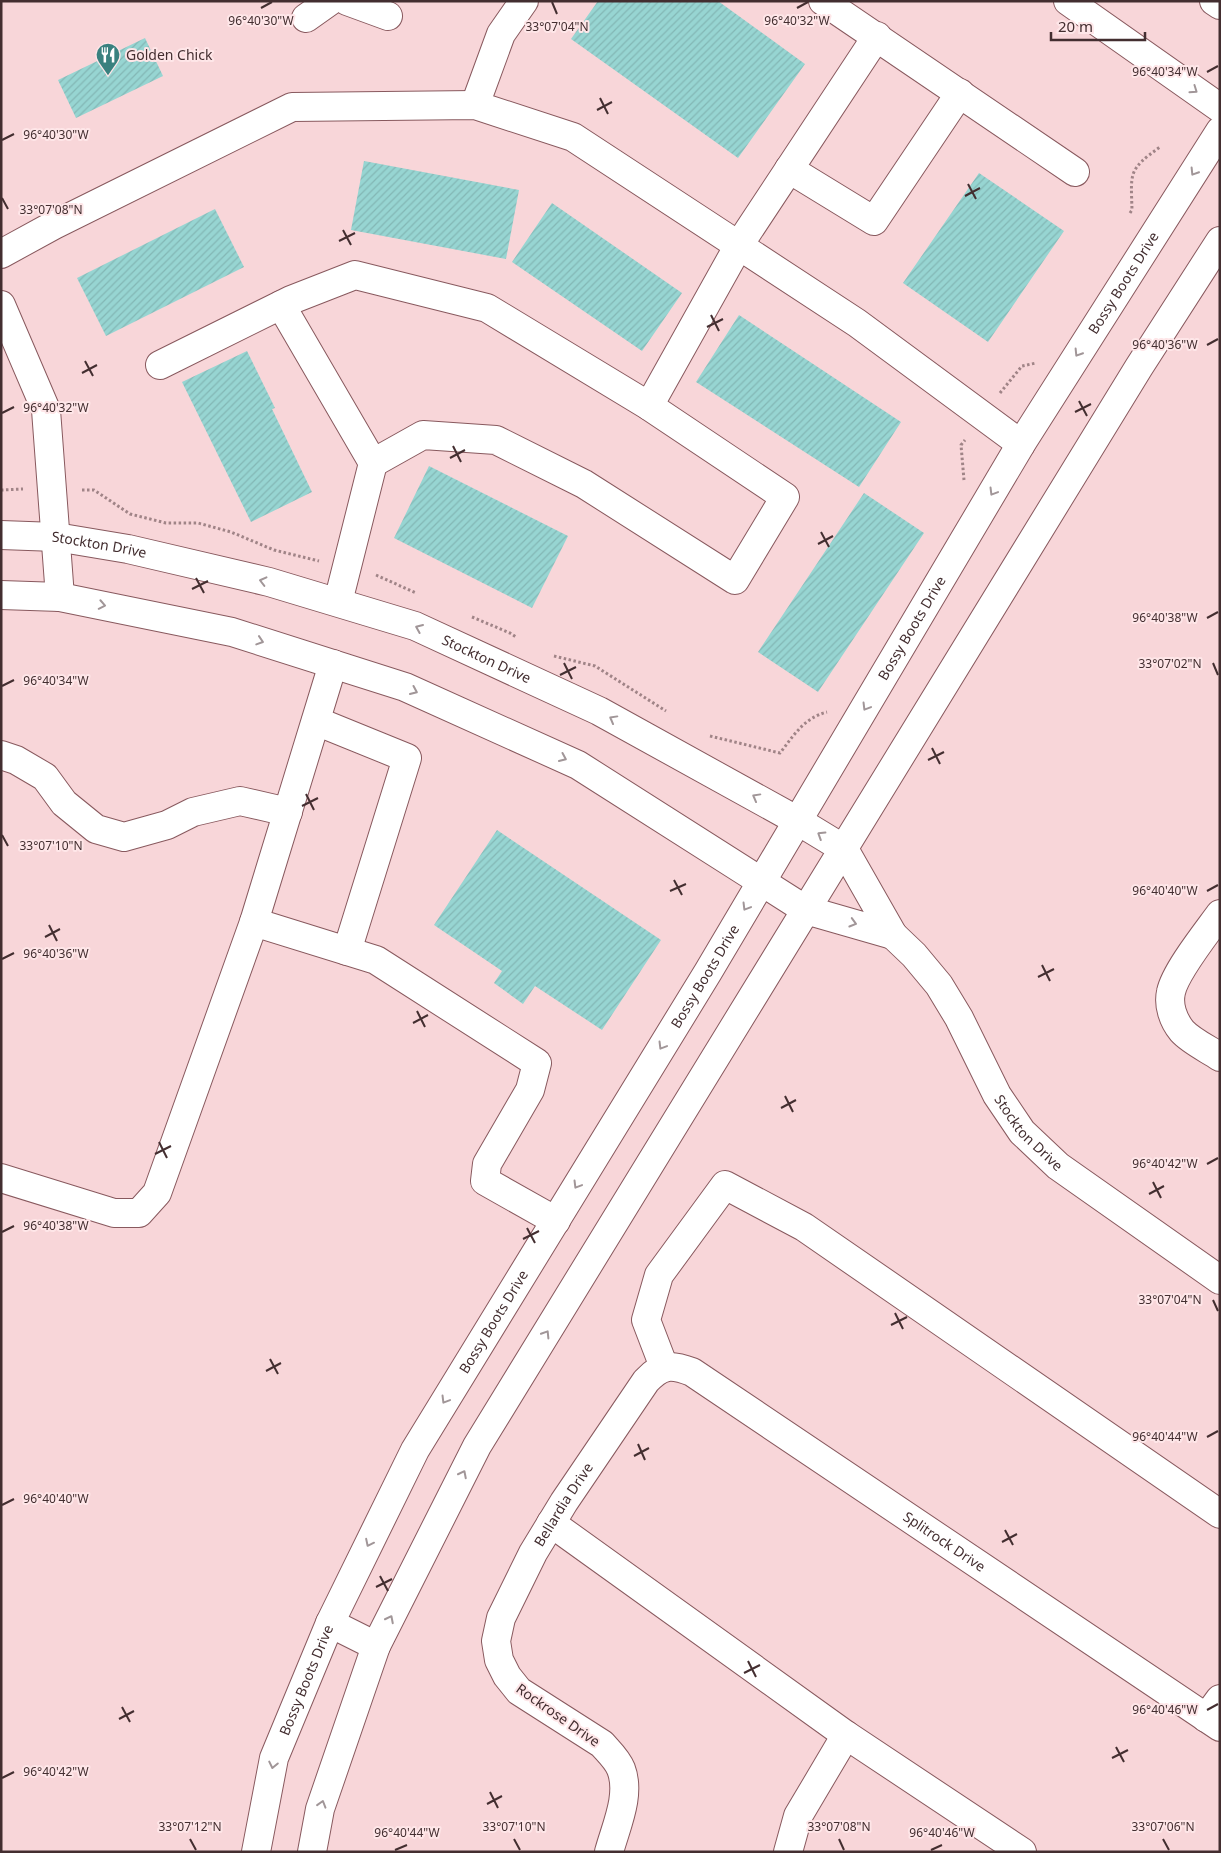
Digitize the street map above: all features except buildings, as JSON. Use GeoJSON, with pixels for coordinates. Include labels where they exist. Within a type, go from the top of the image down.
{"type":"FeatureCollection","features":[{"type":"Feature","properties":{"kind":"street"},"geometry":{"type":"LineString","coordinates":[[306,18],[330,1]]}},
{"type":"Feature","properties":{"kind":"street"},"geometry":{"type":"LineString","coordinates":[[347,1],[388,16]]}},
{"type":"Feature","properties":{"kind":"street"},"geometry":{"type":"LineString","coordinates":[[475,105],[501,34],[524,1]]}},
{"type":"Feature","properties":{"kind":"street"},"geometry":{"type":"LineString","coordinates":[[822,1],[877,36],[1075,172]]}},
{"type":"Feature","properties":{"kind":"street"},"geometry":{"type":"LineString","coordinates":[[1068,1],[1220,108]]}},
{"type":"Feature","properties":{"kind":"street"},"geometry":{"type":"LineString","coordinates":[[1214,1],[1220,5]]}},
{"type":"Feature","properties":{"kind":"street"},"geometry":{"type":"LineString","coordinates":[[649,406],[739,245],[877,36]]}},
{"type":"Feature","properties":{"kind":"street"},"geometry":{"type":"LineString","coordinates":[[789,169],[874,221],[960,94]]}},
{"type":"Feature","properties":{"kind":"street"},"geometry":{"type":"LineString","coordinates":[[1,254],[54,225],[292,107],[475,105],[573,137],[857,323],[1021,444]]}},
{"type":"Feature","properties":{"kind":"street","name":"Bossy Boots Drive"},"geometry":{"type":"LineString","coordinates":[[256,1852],[274,1758],[330,1623],[415,1450],[798,821],[1021,444],[1220,131]]}},
{"type":"Feature","properties":{"kind":"street"},"geometry":{"type":"LineString","coordinates":[[312,1852],[320,1809],[376,1646],[477,1446],[1220,240]]}},
{"type":"Feature","properties":{"kind":"street"},"geometry":{"type":"LineString","coordinates":[[160,366],[281,305],[355,275],[487,308],[649,406],[785,497],[735,580],[584,484],[496,440],[424,435],[374,463]]}},
{"type":"Feature","properties":{"kind":"street"},"geometry":{"type":"LineString","coordinates":[[1,305],[46,410],[60,597]]}},
{"type":"Feature","properties":{"kind":"street"},"geometry":{"type":"LineString","coordinates":[[281,305],[374,463],[338,602]]}},
{"type":"Feature","properties":{"kind":"street","name":"Stockton Drive"},"geometry":{"type":"LineString","coordinates":[[1,535],[56,537],[128,549],[268,582],[415,626],[599,712],[798,821],[844,849],[894,935],[939,985],[959,1018],[997,1095],[1022,1132],[1058,1166],[1220,1280]]}},
{"type":"Feature","properties":{"kind":"street","name":"Stockton Drive"},"geometry":{"type":"LineString","coordinates":[[1,595],[60,597],[232,632],[405,687],[578,765],[806,910],[894,935]]}},
{"type":"Feature","properties":{"kind":"street"},"geometry":{"type":"LineString","coordinates":[[1,1178],[114,1213],[138,1214],[157,1193],[254,922],[333,664]]}},
{"type":"Feature","properties":{"kind":"street"},"geometry":{"type":"LineString","coordinates":[[316,721],[407,758],[347,951]]}},
{"type":"Feature","properties":{"kind":"street"},"geometry":{"type":"LineString","coordinates":[[1,755],[16,760],[45,777],[64,803],[96,829],[124,837],[167,825],[193,812],[240,801],[288,812]]}},
{"type":"Feature","properties":{"kind":"street"},"geometry":{"type":"LineString","coordinates":[[1220,914],[1175,979],[1170,992],[1170,1009],[1176,1022],[1184,1032],[1220,1057]]}},
{"type":"Feature","properties":{"kind":"street"},"geometry":{"type":"LineString","coordinates":[[254,922],[376,960],[537,1062],[530,1090],[487,1164],[485,1181],[556,1221]]}},
{"type":"Feature","properties":{"kind":"street"},"geometry":{"type":"LineString","coordinates":[[664,1367],[646,1320],[659,1275],[725,1185],[804,1227],[1220,1514]]}},
{"type":"Feature","properties":{"kind":"street","name":"Bellardia Drive"},"geometry":{"type":"LineString","coordinates":[[499,1660],[496,1641],[501,1618],[533,1554],[551,1523],[646,1380],[654,1372],[664,1367]]}},
{"type":"Feature","properties":{"kind":"street","name":"Splitrock Drive"},"geometry":{"type":"LineString","coordinates":[[664,1367],[678,1367],[692,1372],[1215,1715]]}},
{"type":"Feature","properties":{"kind":"street"},"geometry":{"type":"LineString","coordinates":[[551,1523],[846,1735],[1022,1852]]}},
{"type":"Feature","properties":{"kind":"street"},"geometry":{"type":"LineString","coordinates":[[330,1623],[376,1646]]}},
{"type":"Feature","properties":{"kind":"street","name":"Rockrose Drive"},"geometry":{"type":"LineString","coordinates":[[499,1660],[507,1676],[519,1691],[602,1744],[613,1756],[620,1768],[624,1781],[624,1798],[609,1852]]}},
{"type":"Feature","properties":{"kind":"street"},"geometry":{"type":"LineString","coordinates":[[788,1852],[798,1816],[846,1735]]}},
{"type":"Feature","properties":{"kind":"place","name":"Golden Chick"},"geometry":{"type":"Point","coordinates":[108,76]}}]}
